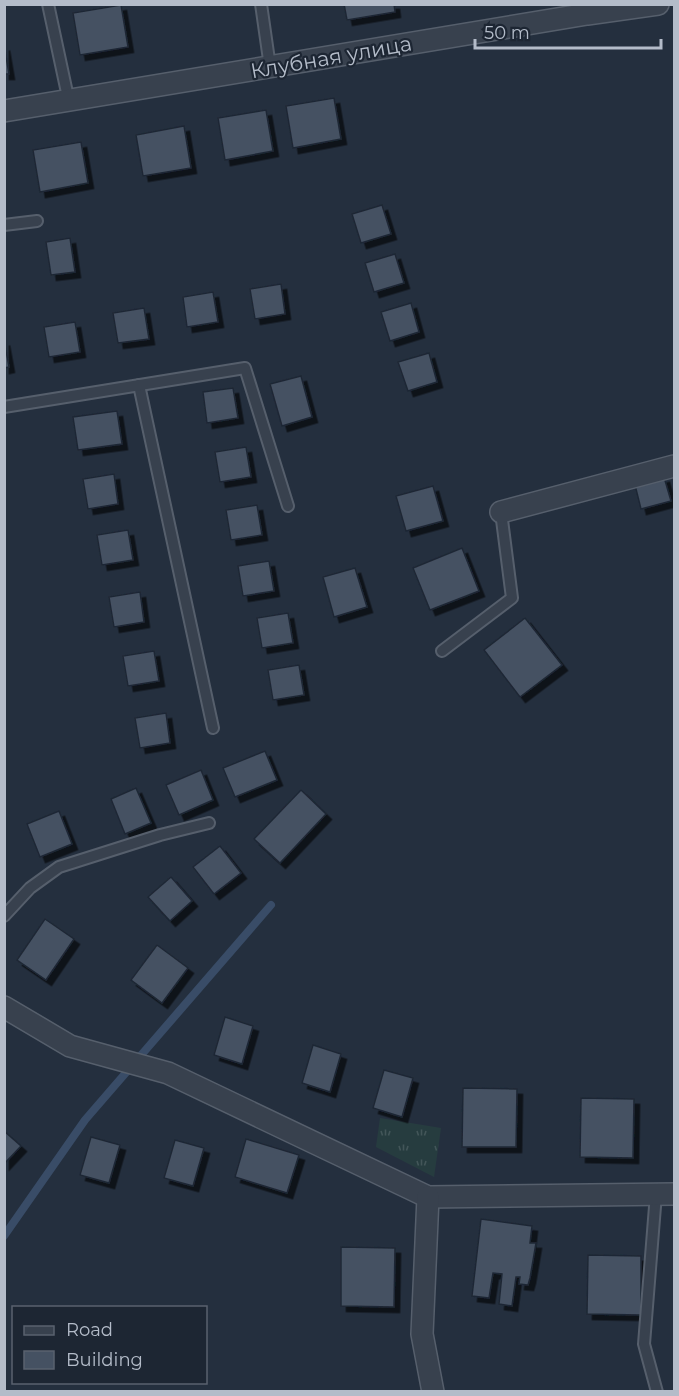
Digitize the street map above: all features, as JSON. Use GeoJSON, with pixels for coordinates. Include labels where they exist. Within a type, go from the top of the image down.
{"type":"FeatureCollection","features":[{"type":"Feature","properties":{"kind":"street","name":"Клубная улица"},"geometry":{"type":"LineString","coordinates":[[4,111],[270,67],[586,9],[658,4]]}},
{"type":"Feature","properties":{"kind":"street"},"geometry":{"type":"LineString","coordinates":[[501,512],[675,466]]}},
{"type":"Feature","properties":{"kind":"street"},"geometry":{"type":"LineString","coordinates":[[4,1007],[70,1046],[168,1073],[428,1197],[665,1194]]}},
{"type":"Feature","properties":{"kind":"street"},"geometry":{"type":"LineString","coordinates":[[428,1197],[422,1334],[433,1392]]}},
{"type":"Feature","properties":{"kind":"lane"},"geometry":{"type":"LineString","coordinates":[[48,4],[69,102]]}},
{"type":"Feature","properties":{"kind":"lane"},"geometry":{"type":"LineString","coordinates":[[261,4],[270,67]]}},
{"type":"Feature","properties":{"kind":"lane"},"geometry":{"type":"LineString","coordinates":[[4,225],[37,221]]}},
{"type":"Feature","properties":{"kind":"lane"},"geometry":{"type":"LineString","coordinates":[[4,407],[245,368],[288,507]]}},
{"type":"Feature","properties":{"kind":"lane"},"geometry":{"type":"LineString","coordinates":[[139,385],[213,728]]}},
{"type":"Feature","properties":{"kind":"lane"},"geometry":{"type":"LineString","coordinates":[[442,651],[512,598],[501,512]]}},
{"type":"Feature","properties":{"kind":"lane"},"geometry":{"type":"LineString","coordinates":[[4,916],[30,888],[59,867],[160,835],[209,823]]}},
{"type":"Feature","properties":{"kind":"lane"},"geometry":{"type":"LineString","coordinates":[[657,1392],[644,1344],[665,1194]]}},
{"type":"Feature","properties":{"kind":"green space"},"geometry":{"type":"Polygon","coordinates":[[[380,1118],[441,1128],[434,1177],[376,1147],[380,1118]]]}},
{"type":"Feature","properties":{"kind":"building"},"geometry":{"type":"Polygon","coordinates":[[[344,4],[394,4],[395,12],[347,20],[344,4]]]}},
{"type":"Feature","properties":{"kind":"building"},"geometry":{"type":"Polygon","coordinates":[[[121,5],[128,47],[80,55],[73,13],[121,5]]]}},
{"type":"Feature","properties":{"kind":"building"},"geometry":{"type":"Polygon","coordinates":[[[4,45],[9,74],[4,74],[4,45]]]}},
{"type":"Feature","properties":{"kind":"building"},"geometry":{"type":"Polygon","coordinates":[[[334,98],[341,139],[293,148],[286,106],[334,98]]]}},
{"type":"Feature","properties":{"kind":"building"},"geometry":{"type":"Polygon","coordinates":[[[266,110],[273,151],[225,160],[218,118],[266,110]]]}},
{"type":"Feature","properties":{"kind":"building"},"geometry":{"type":"Polygon","coordinates":[[[184,126],[191,168],[143,176],[136,135],[184,126]]]}},
{"type":"Feature","properties":{"kind":"building"},"geometry":{"type":"Polygon","coordinates":[[[81,142],[88,183],[40,192],[33,150],[81,142]]]}},
{"type":"Feature","properties":{"kind":"building"},"geometry":{"type":"Polygon","coordinates":[[[382,205],[391,234],[361,243],[352,214],[382,205]]]}},
{"type":"Feature","properties":{"kind":"building"},"geometry":{"type":"Polygon","coordinates":[[[70,238],[75,272],[51,275],[46,242],[70,238]]]}},
{"type":"Feature","properties":{"kind":"building"},"geometry":{"type":"Polygon","coordinates":[[[395,254],[404,283],[374,292],[365,263],[395,254]]]}},
{"type":"Feature","properties":{"kind":"building"},"geometry":{"type":"Polygon","coordinates":[[[281,284],[285,314],[255,319],[250,289],[281,284]]]}},
{"type":"Feature","properties":{"kind":"building"},"geometry":{"type":"Polygon","coordinates":[[[213,292],[218,322],[187,327],[183,297],[213,292]]]}},
{"type":"Feature","properties":{"kind":"building"},"geometry":{"type":"Polygon","coordinates":[[[411,303],[419,332],[390,341],[381,312],[411,303]]]}},
{"type":"Feature","properties":{"kind":"building"},"geometry":{"type":"Polygon","coordinates":[[[144,308],[149,339],[118,343],[113,313],[144,308]]]}},
{"type":"Feature","properties":{"kind":"building"},"geometry":{"type":"Polygon","coordinates":[[[75,322],[80,352],[49,357],[44,327],[75,322]]]}},
{"type":"Feature","properties":{"kind":"building"},"geometry":{"type":"Polygon","coordinates":[[[4,340],[9,367],[4,368],[4,340]]]}},
{"type":"Feature","properties":{"kind":"building"},"geometry":{"type":"Polygon","coordinates":[[[429,353],[437,382],[408,391],[398,362],[429,353]]]}},
{"type":"Feature","properties":{"kind":"building"},"geometry":{"type":"Polygon","coordinates":[[[301,376],[312,417],[282,426],[270,384],[301,376]]]}},
{"type":"Feature","properties":{"kind":"building"},"geometry":{"type":"Polygon","coordinates":[[[233,388],[238,418],[207,423],[203,392],[233,388]]]}},
{"type":"Feature","properties":{"kind":"building"},"geometry":{"type":"Polygon","coordinates":[[[117,411],[122,444],[78,450],[73,417],[117,411]]]}},
{"type":"Feature","properties":{"kind":"building"},"geometry":{"type":"Polygon","coordinates":[[[246,447],[251,477],[220,482],[215,452],[246,447]]]}},
{"type":"Feature","properties":{"kind":"building"},"geometry":{"type":"Polygon","coordinates":[[[114,474],[118,504],[88,509],[83,479],[114,474]]]}},
{"type":"Feature","properties":{"kind":"building"},"geometry":{"type":"Polygon","coordinates":[[[664,477],[671,501],[641,509],[635,485],[664,477]]]}},
{"type":"Feature","properties":{"kind":"building"},"geometry":{"type":"Polygon","coordinates":[[[433,486],[443,521],[406,531],[396,496],[433,486]]]}},
{"type":"Feature","properties":{"kind":"building"},"geometry":{"type":"Polygon","coordinates":[[[257,505],[262,535],[231,540],[226,510],[257,505]]]}},
{"type":"Feature","properties":{"kind":"building"},"geometry":{"type":"Polygon","coordinates":[[[128,530],[133,560],[102,565],[97,535],[128,530]]]}},
{"type":"Feature","properties":{"kind":"building"},"geometry":{"type":"Polygon","coordinates":[[[462,548],[479,591],[430,610],[413,568],[462,548]]]}},
{"type":"Feature","properties":{"kind":"building"},"geometry":{"type":"Polygon","coordinates":[[[269,561],[274,591],[243,596],[238,566],[269,561]]]}},
{"type":"Feature","properties":{"kind":"building"},"geometry":{"type":"Polygon","coordinates":[[[355,568],[367,607],[334,617],[323,577],[355,568]]]}},
{"type":"Feature","properties":{"kind":"building"},"geometry":{"type":"Polygon","coordinates":[[[140,592],[144,622],[114,627],[109,597],[140,592]]]}},
{"type":"Feature","properties":{"kind":"building"},"geometry":{"type":"Polygon","coordinates":[[[288,613],[293,643],[262,648],[257,618],[288,613]]]}},
{"type":"Feature","properties":{"kind":"building"},"geometry":{"type":"Polygon","coordinates":[[[525,618],[562,665],[520,697],[484,650],[525,618]]]}},
{"type":"Feature","properties":{"kind":"building"},"geometry":{"type":"Polygon","coordinates":[[[154,651],[159,681],[128,686],[123,656],[154,651]]]}},
{"type":"Feature","properties":{"kind":"building"},"geometry":{"type":"Polygon","coordinates":[[[299,665],[304,695],[273,700],[268,670],[299,665]]]}},
{"type":"Feature","properties":{"kind":"building"},"geometry":{"type":"Polygon","coordinates":[[[166,713],[170,743],[140,748],[135,718],[166,713]]]}},
{"type":"Feature","properties":{"kind":"building"},"geometry":{"type":"Polygon","coordinates":[[[265,751],[277,780],[235,797],[223,768],[265,751]]]}},
{"type":"Feature","properties":{"kind":"building"},"geometry":{"type":"Polygon","coordinates":[[[201,770],[213,800],[179,815],[166,785],[201,770]]]}},
{"type":"Feature","properties":{"kind":"building"},"geometry":{"type":"Polygon","coordinates":[[[136,788],[151,823],[125,834],[111,799],[136,788]]]}},
{"type":"Feature","properties":{"kind":"building"},"geometry":{"type":"Polygon","coordinates":[[[301,790],[326,814],[280,863],[254,839],[301,790]]]}},
{"type":"Feature","properties":{"kind":"building"},"geometry":{"type":"Polygon","coordinates":[[[59,811],[72,844],[40,857],[27,824],[59,811]]]}},
{"type":"Feature","properties":{"kind":"building"},"geometry":{"type":"Polygon","coordinates":[[[220,846],[241,873],[214,894],[193,867],[220,846]]]}},
{"type":"Feature","properties":{"kind":"building"},"geometry":{"type":"Polygon","coordinates":[[[171,877],[192,901],[170,921],[148,897],[171,877]]]}},
{"type":"Feature","properties":{"kind":"building"},"geometry":{"type":"Polygon","coordinates":[[[45,919],[74,939],[46,980],[17,960],[45,919]]]}},
{"type":"Feature","properties":{"kind":"building"},"geometry":{"type":"Polygon","coordinates":[[[157,945],[188,968],[162,1003],[131,980],[157,945]]]}},
{"type":"Feature","properties":{"kind":"building"},"geometry":{"type":"Polygon","coordinates":[[[225,1017],[253,1026],[242,1064],[214,1055],[225,1017]]]}},
{"type":"Feature","properties":{"kind":"building"},"geometry":{"type":"Polygon","coordinates":[[[313,1045],[341,1054],[330,1092],[302,1083],[313,1045]]]}},
{"type":"Feature","properties":{"kind":"building"},"geometry":{"type":"Polygon","coordinates":[[[384,1070],[413,1078],[402,1117],[373,1108],[384,1070]]]}},
{"type":"Feature","properties":{"kind":"building"},"geometry":{"type":"Polygon","coordinates":[[[463,1088],[517,1089],[516,1147],[462,1147],[463,1088]]]}},
{"type":"Feature","properties":{"kind":"building"},"geometry":{"type":"Polygon","coordinates":[[[581,1098],[634,1099],[633,1158],[580,1157],[581,1098]]]}},
{"type":"Feature","properties":{"kind":"building"},"geometry":{"type":"Polygon","coordinates":[[[4,1131],[21,1146],[4,1164],[4,1131]]]}},
{"type":"Feature","properties":{"kind":"building"},"geometry":{"type":"Polygon","coordinates":[[[91,1137],[120,1145],[109,1183],[80,1175],[91,1137]]]}},
{"type":"Feature","properties":{"kind":"building"},"geometry":{"type":"Polygon","coordinates":[[[246,1139],[299,1155],[287,1193],[235,1177],[246,1139]]]}},
{"type":"Feature","properties":{"kind":"building"},"geometry":{"type":"Polygon","coordinates":[[[175,1140],[204,1148],[193,1186],[164,1178],[175,1140]]]}},
{"type":"Feature","properties":{"kind":"building"},"geometry":{"type":"Polygon","coordinates":[[[481,1219],[532,1226],[530,1243],[536,1243],[530,1278],[528,1285],[519,1284],[520,1277],[516,1277],[512,1306],[499,1304],[502,1274],[493,1273],[489,1298],[472,1296],[481,1219]]]}},
{"type":"Feature","properties":{"kind":"building"},"geometry":{"type":"Polygon","coordinates":[[[341,1247],[395,1248],[394,1307],[341,1306],[341,1247]]]}},
{"type":"Feature","properties":{"kind":"building"},"geometry":{"type":"Polygon","coordinates":[[[588,1255],[641,1256],[641,1315],[587,1314],[588,1255]]]}},
{"type":"Feature","properties":{"kind":"waterway"},"geometry":{"type":"LineString","coordinates":[[4,1236],[85,1120],[271,905]]}}]}
